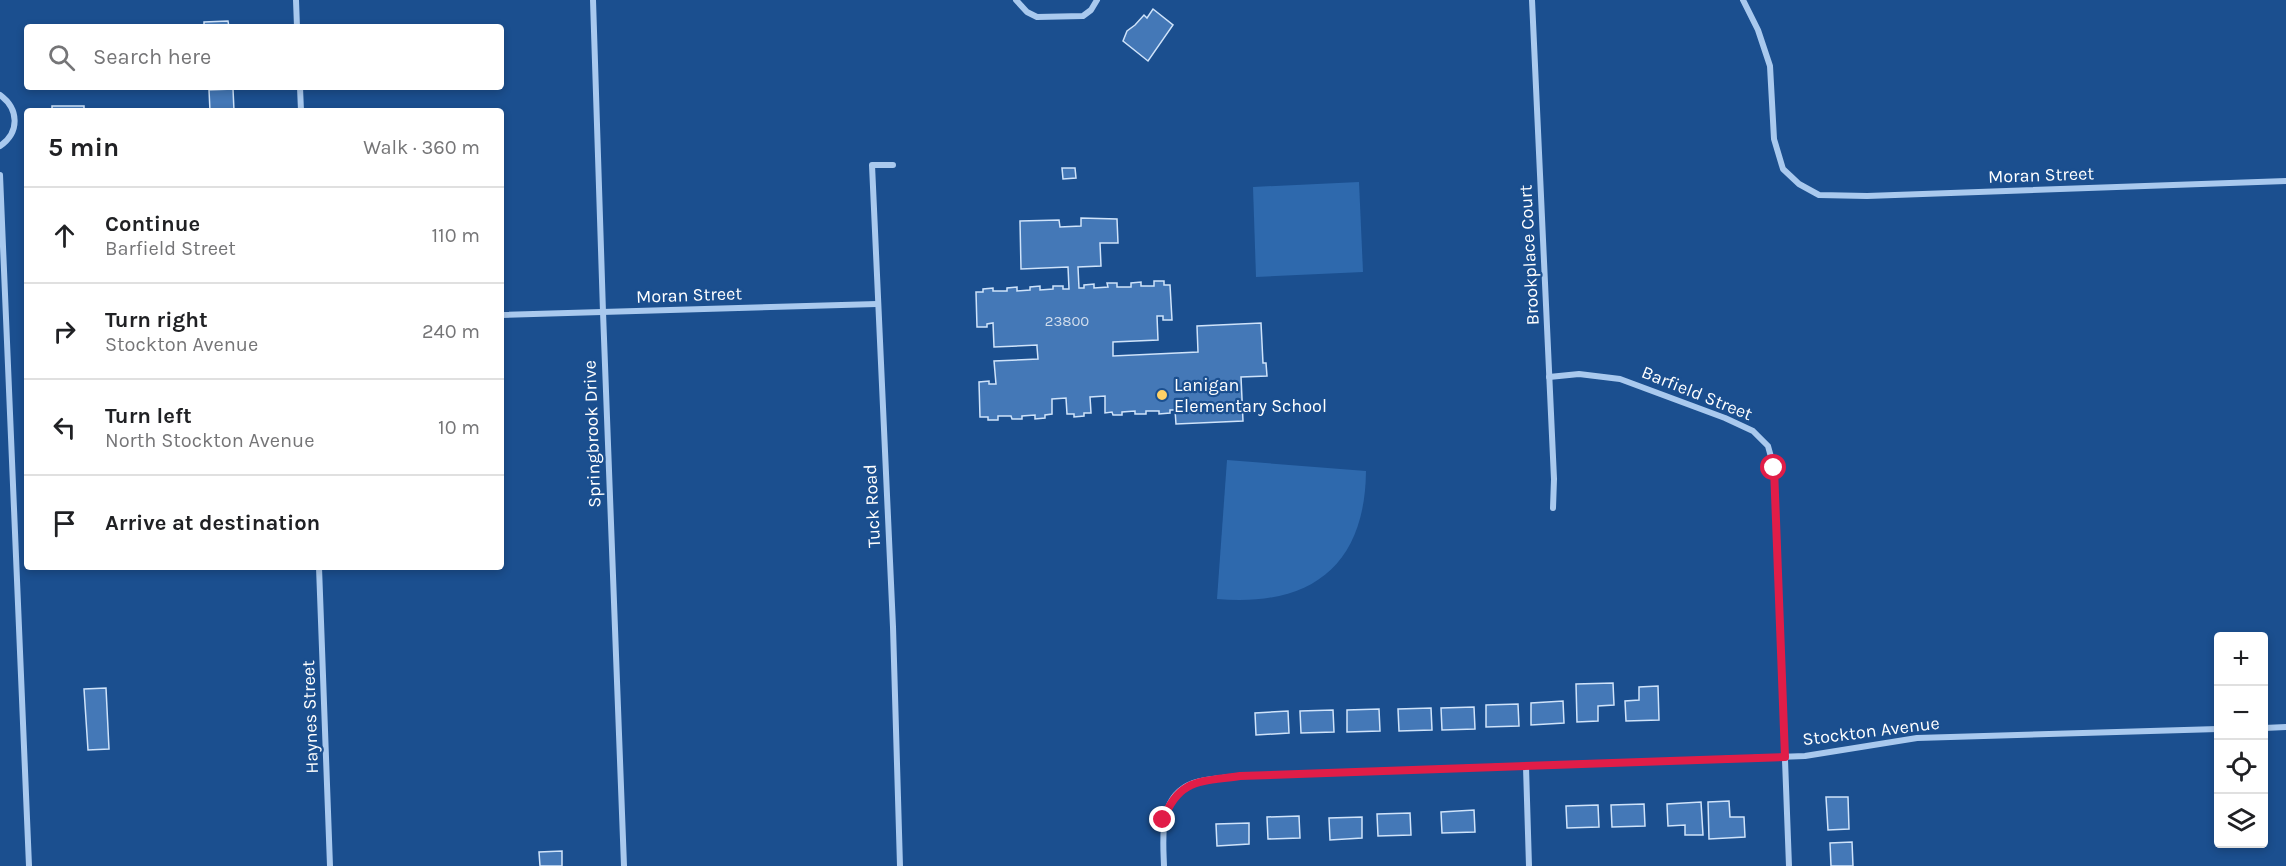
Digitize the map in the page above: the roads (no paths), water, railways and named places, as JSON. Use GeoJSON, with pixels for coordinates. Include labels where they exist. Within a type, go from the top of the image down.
{"type":"FeatureCollection","features":[{"type":"Feature","properties":{"kind":"street"},"geometry":{"type":"LineString","coordinates":[[296,0],[297,24]]}},
{"type":"Feature","properties":{"kind":"street","name":"Springbrook Drive"},"geometry":{"type":"LineString","coordinates":[[593,0],[624,866]]}},
{"type":"Feature","properties":{"kind":"street"},"geometry":{"type":"LineString","coordinates":[[1016,0],[1027,12],[1037,17],[1083,16],[1091,10],[1097,0]]}},
{"type":"Feature","properties":{"kind":"street","name":"Brookplace Court"},"geometry":{"type":"LineString","coordinates":[[1532,0],[1553,508]]}},
{"type":"Feature","properties":{"kind":"street","name":"Moran Street"},"geometry":{"type":"LineString","coordinates":[[1743,0],[1758,30],[1770,66],[1774,139],[1784,169],[1799,184],[1819,195],[1867,196],[2286,182]]}},
{"type":"Feature","properties":{"kind":"street"},"geometry":{"type":"LineString","coordinates":[[300,90],[301,108]]}},
{"type":"Feature","properties":{"kind":"street"},"geometry":{"type":"LineString","coordinates":[[0,95],[13,110],[15,120],[10,138],[0,146]]}},
{"type":"Feature","properties":{"kind":"street","name":"Tuck Road"},"geometry":{"type":"LineString","coordinates":[[893,165],[872,165],[893,627],[900,866]]}},
{"type":"Feature","properties":{"kind":"street"},"geometry":{"type":"LineString","coordinates":[[0,175],[29,866]]}},
{"type":"Feature","properties":{"kind":"street","name":"Moran Street"},"geometry":{"type":"LineString","coordinates":[[504,315],[878,304]]}},
{"type":"Feature","properties":{"kind":"street","name":"Barfield Street"},"geometry":{"type":"LineString","coordinates":[[1549,377],[1579,374],[1620,379],[1734,422],[1753,431],[1768,446],[1774,468],[1789,866]]}},
{"type":"Feature","properties":{"kind":"street","name":"Haynes Street"},"geometry":{"type":"LineString","coordinates":[[319,570],[330,866]]}},
{"type":"Feature","properties":{"kind":"street"},"geometry":{"type":"LineString","coordinates":[[2268,728],[2286,727]]}},
{"type":"Feature","properties":{"kind":"street","name":"Stockton Avenue"},"geometry":{"type":"LineString","coordinates":[[1164,866],[1163,820],[1173,797],[1194,783],[1240,776],[1785,757],[1822,754],[1928,737],[2214,729]]}},
{"type":"Feature","properties":{"kind":"street"},"geometry":{"type":"LineString","coordinates":[[1526,767],[1529,866]]}},
{"type":"Feature","properties":{"kind":"place","name":"Lanigan Elementary School"},"geometry":{"type":"Point","coordinates":[1162,395]}}]}
